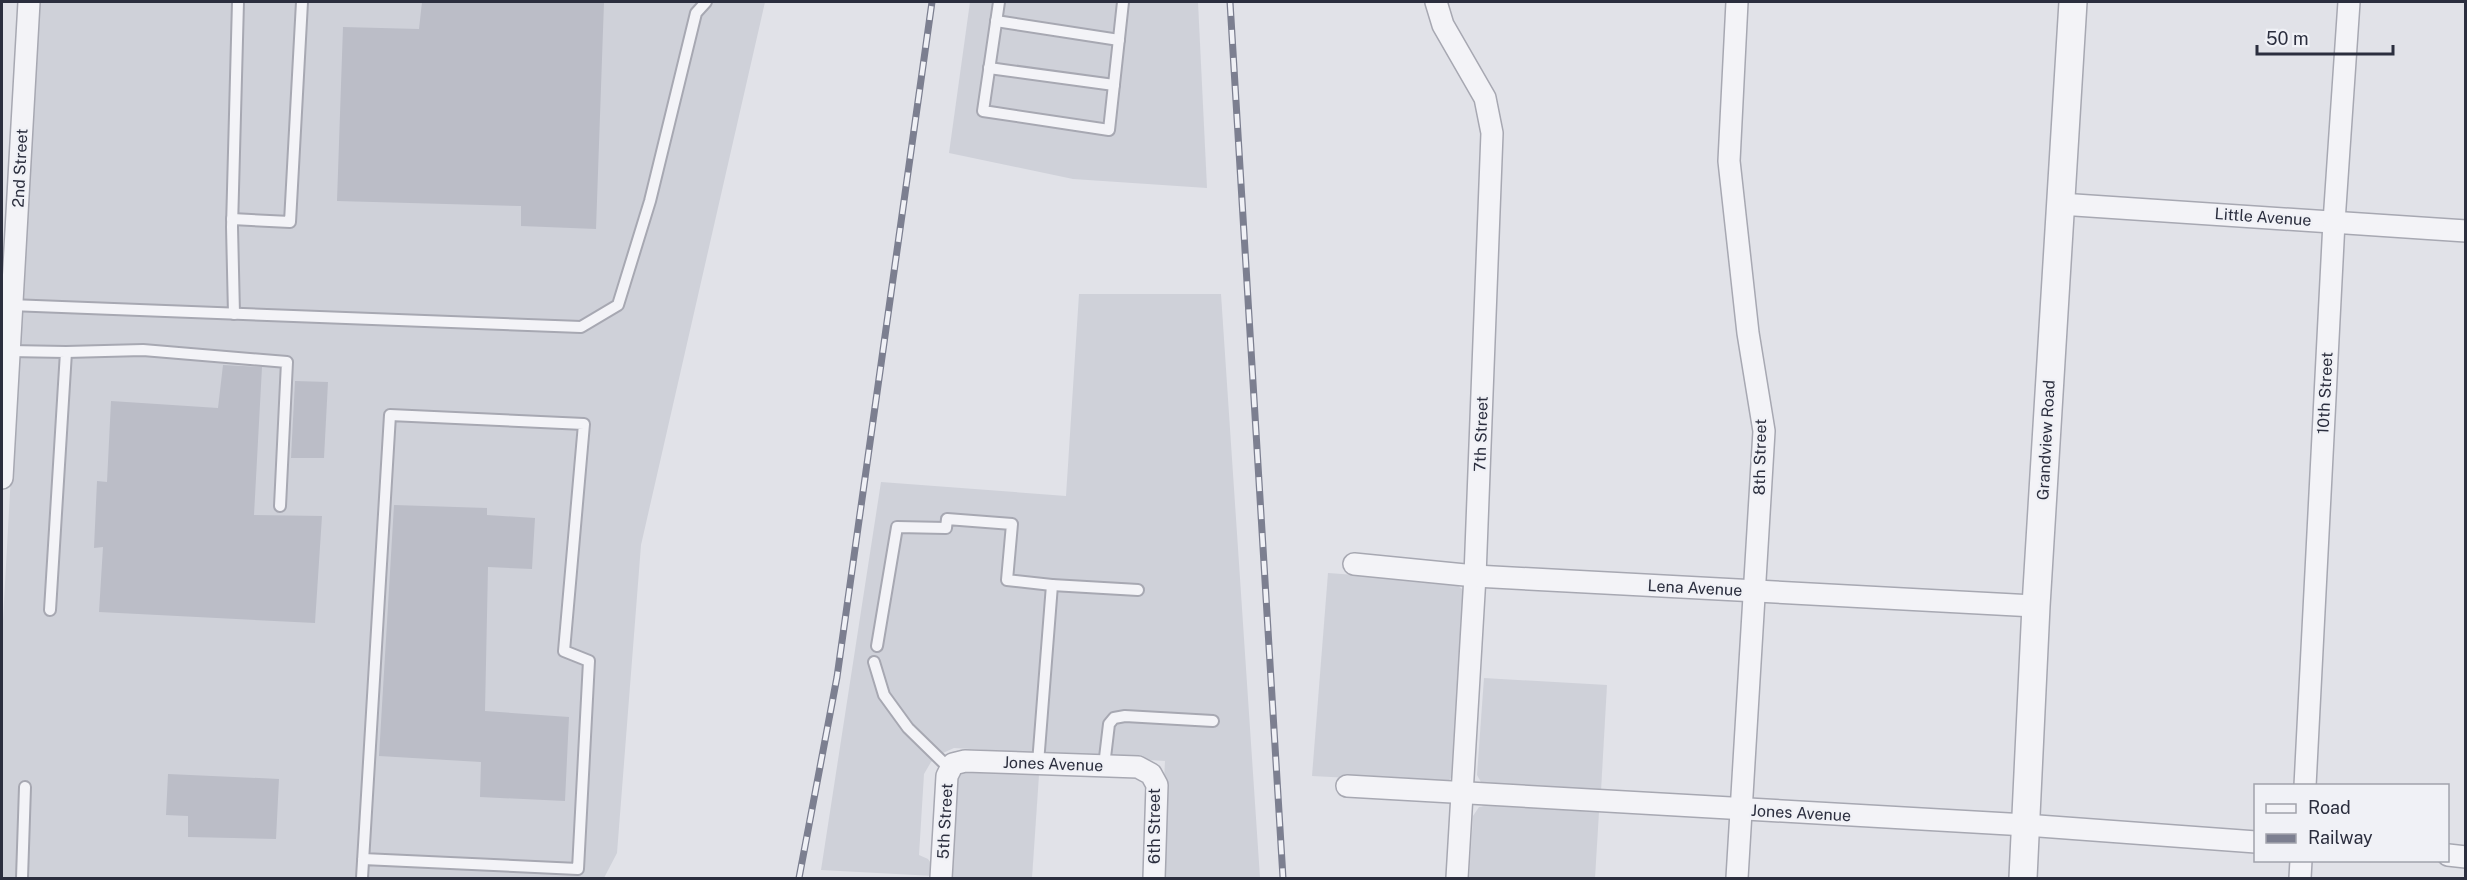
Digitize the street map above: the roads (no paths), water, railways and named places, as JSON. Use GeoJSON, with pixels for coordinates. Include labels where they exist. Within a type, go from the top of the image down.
{"type":"FeatureCollection","features":[{"type":"Feature","properties":{"kind":"street","name":"2nd Street"},"geometry":{"type":"LineString","coordinates":[[2,478],[3,413],[9,351],[7,305],[29,2]]}},
{"type":"Feature","properties":{"kind":"street","name":"7th Street"},"geometry":{"type":"LineString","coordinates":[[1437,2],[1443,25],[1485,98],[1491,133],[1475,576],[1457,879]]}},
{"type":"Feature","properties":{"kind":"street","name":"8th Street"},"geometry":{"type":"LineString","coordinates":[[1737,2],[1729,161],[1748,333],[1764,431],[1737,879]]}},
{"type":"Feature","properties":{"kind":"street","name":"Grandview Road"},"geometry":{"type":"LineString","coordinates":[[2022,879],[2036,606],[2073,2]]}},
{"type":"Feature","properties":{"kind":"street","name":"10th Street"},"geometry":{"type":"LineString","coordinates":[[2306,784],[2334,222],[2349,2]]}},
{"type":"Feature","properties":{"kind":"street","name":"Little Avenue"},"geometry":{"type":"LineString","coordinates":[[2060,204],[2466,231]]}},
{"type":"Feature","properties":{"kind":"street","name":"Lena Avenue"},"geometry":{"type":"LineString","coordinates":[[1354,564],[1475,576],[2036,606]]}},
{"type":"Feature","properties":{"kind":"street","name":"Jones Avenue"},"geometry":{"type":"LineString","coordinates":[[952,766],[965,761],[1138,767],[1151,774]]}},
{"type":"Feature","properties":{"kind":"street","name":"5th Street"},"geometry":{"type":"LineString","coordinates":[[941,879],[947,776],[952,766]]}},
{"type":"Feature","properties":{"kind":"street","name":"6th Street"},"geometry":{"type":"LineString","coordinates":[[1151,774],[1157,785],[1154,879]]}},
{"type":"Feature","properties":{"kind":"street","name":"Jones Avenue"},"geometry":{"type":"LineString","coordinates":[[1347,786],[2026,825],[2254,842]]}},
{"type":"Feature","properties":{"kind":"street"},"geometry":{"type":"LineString","coordinates":[[2449,855],[2466,857]]}},
{"type":"Feature","properties":{"kind":"street"},"geometry":{"type":"LineString","coordinates":[[2300,879],[2301,862]]}},
{"type":"Feature","properties":{"kind":"lane"},"geometry":{"type":"LineString","coordinates":[[234,314],[232,219],[238,2]]}},
{"type":"Feature","properties":{"kind":"lane"},"geometry":{"type":"LineString","coordinates":[[232,219],[291,222],[302,2]]}},
{"type":"Feature","properties":{"kind":"lane"},"geometry":{"type":"LineString","coordinates":[[7,305],[581,327],[618,305],[650,201],[696,13],[706,2]]}},
{"type":"Feature","properties":{"kind":"lane"},"geometry":{"type":"LineString","coordinates":[[999,2],[983,111],[1109,130],[1123,2]]}},
{"type":"Feature","properties":{"kind":"lane"},"geometry":{"type":"LineString","coordinates":[[996,21],[1119,40]]}},
{"type":"Feature","properties":{"kind":"lane"},"geometry":{"type":"LineString","coordinates":[[989,68],[1114,85]]}},
{"type":"Feature","properties":{"kind":"lane"},"geometry":{"type":"LineString","coordinates":[[9,351],[143,350],[287,362],[280,506]]}},
{"type":"Feature","properties":{"kind":"lane"},"geometry":{"type":"LineString","coordinates":[[50,610],[66,352]]}},
{"type":"Feature","properties":{"kind":"lane"},"geometry":{"type":"LineString","coordinates":[[362,879],[363,859],[390,415],[584,424],[564,651],[589,661],[578,869],[363,859]]}},
{"type":"Feature","properties":{"kind":"lane"},"geometry":{"type":"LineString","coordinates":[[877,646],[897,527],[946,528],[947,519],[1012,524],[1007,580],[1138,590]]}},
{"type":"Feature","properties":{"kind":"lane"},"geometry":{"type":"LineString","coordinates":[[1038,763],[1052,585]]}},
{"type":"Feature","properties":{"kind":"lane"},"geometry":{"type":"LineString","coordinates":[[873,662],[884,695],[908,728],[952,766]]}},
{"type":"Feature","properties":{"kind":"lane"},"geometry":{"type":"LineString","coordinates":[[1104,766],[1109,724],[1114,718],[1125,716],[1213,721]]}},
{"type":"Feature","properties":{"kind":"lane"},"geometry":{"type":"LineString","coordinates":[[22,879],[25,787]]}},
{"type":"Feature","properties":{"kind":"railway"},"geometry":{"type":"LineString","coordinates":[[799,878],[837,677],[932,2]]}},
{"type":"Feature","properties":{"kind":"railway"},"geometry":{"type":"LineString","coordinates":[[1230,2],[1283,878]]}}]}
